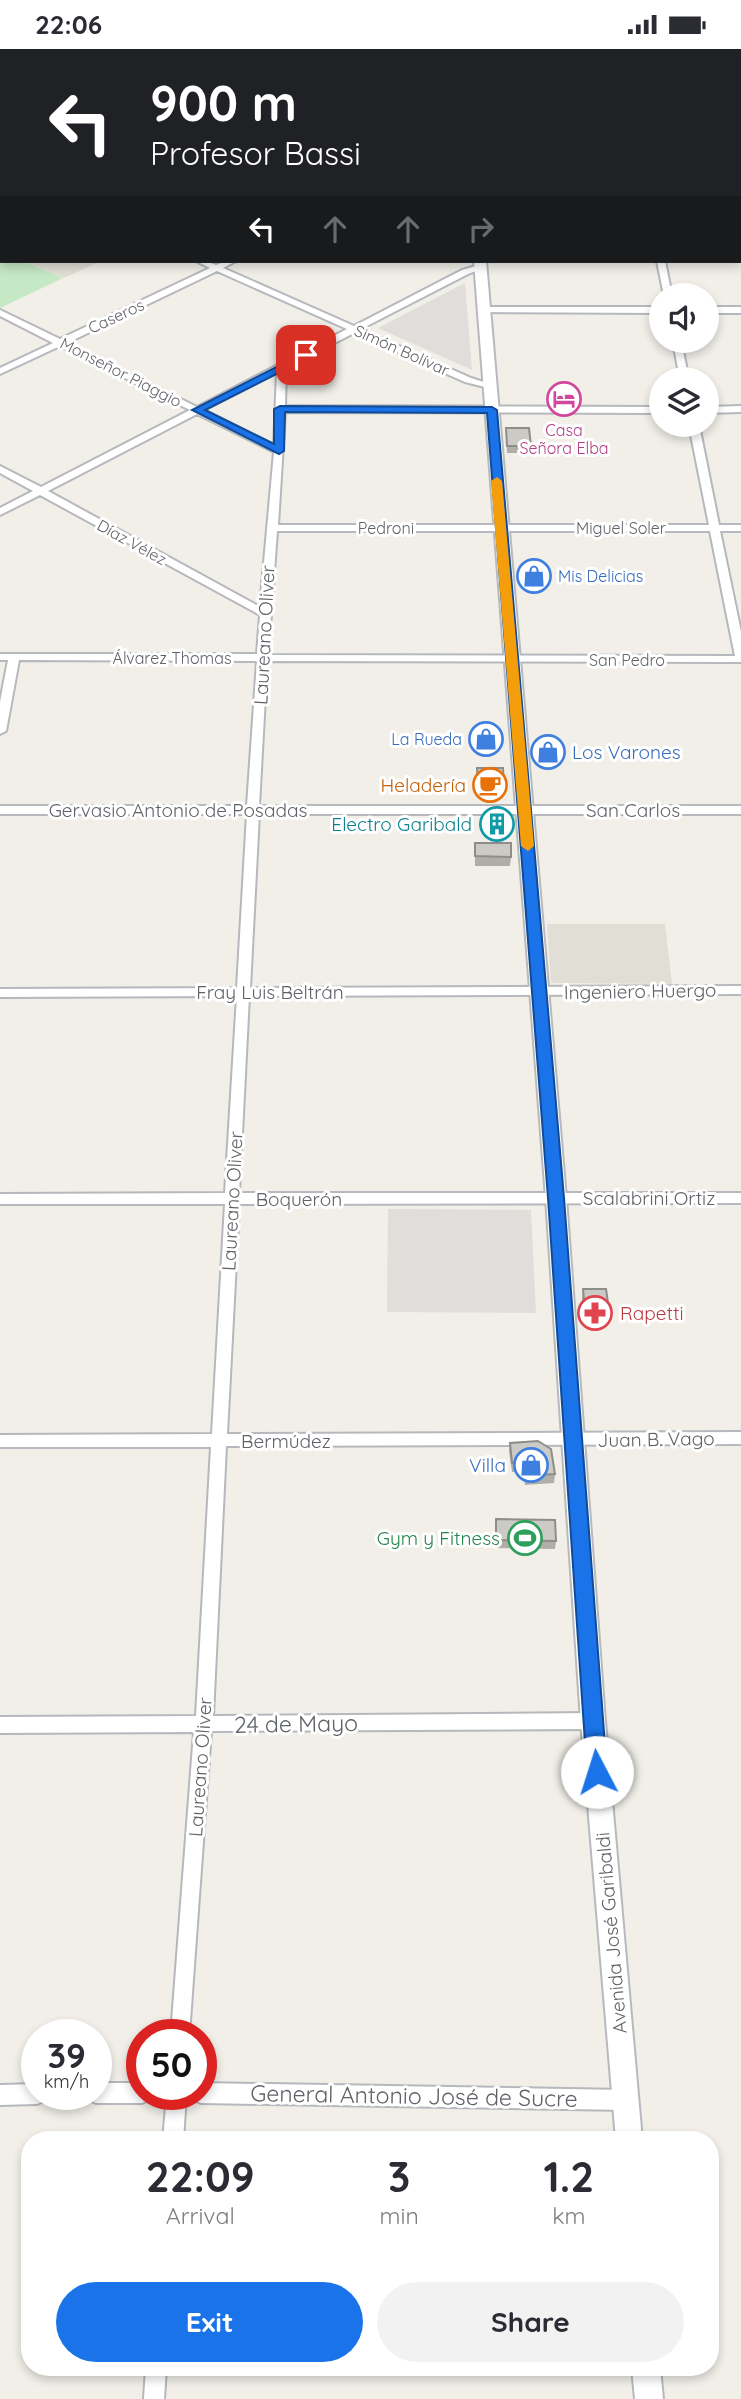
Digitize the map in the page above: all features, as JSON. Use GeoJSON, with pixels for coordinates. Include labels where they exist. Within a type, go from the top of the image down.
{"type":"FeatureCollection","features":[{"type":"Feature","properties":{"kind":"main road","name":"Avenida José Garibaldi"},"geometry":{"type":"LineString","coordinates":[[480,265],[556,1198],[593,1721],[628,2131]]}},
{"type":"Feature","properties":{"kind":"main road"},"geometry":{"type":"LineString","coordinates":[[647,2376],[649,2399]]}},
{"type":"Feature","properties":{"kind":"street","name":"Simón Bolívar"},"geometry":{"type":"LineString","coordinates":[[205,263],[490,387]]}},
{"type":"Feature","properties":{"kind":"street","name":"Caseros"},"geometry":{"type":"LineString","coordinates":[[0,370],[228,263]]}},
{"type":"Feature","properties":{"kind":"street"},"geometry":{"type":"LineString","coordinates":[[661,263],[665,283]]}},
{"type":"Feature","properties":{"kind":"street"},"geometry":{"type":"LineString","coordinates":[[0,512],[480,265]]}},
{"type":"Feature","properties":{"kind":"street"},"geometry":{"type":"LineString","coordinates":[[482,310],[649,310]]}},
{"type":"Feature","properties":{"kind":"street"},"geometry":{"type":"LineString","coordinates":[[719,310],[741,310]]}},
{"type":"Feature","properties":{"kind":"street","name":"Monseñor Piaggio"},"geometry":{"type":"LineString","coordinates":[[0,313],[279,451]]}},
{"type":"Feature","properties":{"kind":"street","name":"Laureano Oliver"},"geometry":{"type":"LineString","coordinates":[[181,2019],[203,1725],[265,614],[279,451],[282,367]]}},
{"type":"Feature","properties":{"kind":"street"},"geometry":{"type":"LineString","coordinates":[[280,409],[649,410]]}},
{"type":"Feature","properties":{"kind":"street"},"geometry":{"type":"LineString","coordinates":[[719,410],[741,409]]}},
{"type":"Feature","properties":{"kind":"street"},"geometry":{"type":"LineString","coordinates":[[696,437],[741,659]]}},
{"type":"Feature","properties":{"kind":"street","name":"Díaz Vélez"},"geometry":{"type":"LineString","coordinates":[[0,469],[265,614]]}},
{"type":"Feature","properties":{"kind":"street","name":"Pedroni"},"geometry":{"type":"LineString","coordinates":[[271,528],[500,529]]}},
{"type":"Feature","properties":{"kind":"street","name":"Miguel Soler"},"geometry":{"type":"LineString","coordinates":[[500,529],[741,528]]}},
{"type":"Feature","properties":{"kind":"street","name":"Álvarez Thomas"},"geometry":{"type":"LineString","coordinates":[[0,657],[513,661]]}},
{"type":"Feature","properties":{"kind":"street"},"geometry":{"type":"LineString","coordinates":[[0,731],[14,658]]}},
{"type":"Feature","properties":{"kind":"street","name":"San Pedro"},"geometry":{"type":"LineString","coordinates":[[513,661],[741,659]]}},
{"type":"Feature","properties":{"kind":"street","name":"Gervasio Antonio de Posadas"},"geometry":{"type":"LineString","coordinates":[[0,810],[525,811]]}},
{"type":"Feature","properties":{"kind":"street","name":"San Carlos"},"geometry":{"type":"LineString","coordinates":[[525,811],[741,810]]}},
{"type":"Feature","properties":{"kind":"street","name":"Ingeniero Huergo"},"geometry":{"type":"LineString","coordinates":[[539,992],[741,990]]}},
{"type":"Feature","properties":{"kind":"street","name":"Fray Luis Beltrán"},"geometry":{"type":"LineString","coordinates":[[0,993],[539,992]]}},
{"type":"Feature","properties":{"kind":"street","name":"Boquerón"},"geometry":{"type":"LineString","coordinates":[[0,1199],[556,1198]]}},
{"type":"Feature","properties":{"kind":"street","name":"Scalabrini Ortiz"},"geometry":{"type":"LineString","coordinates":[[556,1198],[741,1198]]}},
{"type":"Feature","properties":{"kind":"street","name":"Juan B. Vago"},"geometry":{"type":"LineString","coordinates":[[572,1439],[741,1438]]}},
{"type":"Feature","properties":{"kind":"street","name":"Bermúdez"},"geometry":{"type":"LineString","coordinates":[[0,1441],[572,1439]]}},
{"type":"Feature","properties":{"kind":"street","name":"24 de Mayo"},"geometry":{"type":"LineString","coordinates":[[0,1725],[593,1721]]}},
{"type":"Feature","properties":{"kind":"street","name":"General Antonio José de Sucre"},"geometry":{"type":"LineString","coordinates":[[217,2093],[626,2100]]}},
{"type":"Feature","properties":{"kind":"street"},"geometry":{"type":"LineString","coordinates":[[0,2095],[21,2094]]}},
{"type":"Feature","properties":{"kind":"street"},"geometry":{"type":"LineString","coordinates":[[174,2131],[175,2110]]}},
{"type":"Feature","properties":{"kind":"street"},"geometry":{"type":"LineString","coordinates":[[154,2399],[155,2376]]}},
{"type":"Feature","properties":{"kind":"shaded area"},"geometry":{"type":"Polygon","coordinates":[[[30,263],[97,263],[64,278],[30,263]]]}},
{"type":"Feature","properties":{"kind":"shaded area"},"geometry":{"type":"Polygon","coordinates":[[[465,283],[472,370],[378,328],[465,283]]]}},
{"type":"Feature","properties":{"kind":"shaded area"},"geometry":{"type":"Polygon","coordinates":[[[547,924],[665,924],[672,984],[551,983],[547,924]]]}},
{"type":"Feature","properties":{"kind":"shaded area"},"geometry":{"type":"Polygon","coordinates":[[[388,1209],[531,1210],[536,1313],[387,1312],[388,1209]]]}},
{"type":"Feature","properties":{"kind":"green space"},"geometry":{"type":"Polygon","coordinates":[[[0,263],[29,263],[63,278],[0,308],[0,263]]]}},
{"type":"Feature","properties":{"kind":"building"},"geometry":{"type":"Polygon","coordinates":[[[506,428],[529,428],[531,446],[507,446],[506,428]]]}},
{"type":"Feature","properties":{"kind":"building"},"geometry":{"type":"Polygon","coordinates":[[[477,768],[503,768],[504,784],[492,794],[488,794],[488,788],[478,788],[477,768]]]}},
{"type":"Feature","properties":{"kind":"building"},"geometry":{"type":"Polygon","coordinates":[[[475,843],[511,843],[511,857],[475,856],[475,843]]]}},
{"type":"Feature","properties":{"kind":"building"},"geometry":{"type":"Polygon","coordinates":[[[583,1289],[606,1289],[609,1310],[585,1310],[583,1289]]]}},
{"type":"Feature","properties":{"kind":"building","name":"Villa"},"geometry":{"type":"Polygon","coordinates":[[[538,1441],[551,1449],[555,1474],[525,1476],[524,1463],[512,1463],[510,1443],[538,1441]]]}},
{"type":"Feature","properties":{"kind":"building","name":"Gym y Fitness"},"geometry":{"type":"Polygon","coordinates":[[[496,1519],[555,1520],[556,1541],[496,1540],[496,1519]]]}},
{"type":"Feature","properties":{"kind":"slow traffic"},"geometry":{"type":"LineString","coordinates":[[497,481],[528,846]]}},
{"type":"Feature","properties":{"kind":"place","name":"Casa Señora Elba"},"geometry":{"type":"Point","coordinates":[564,399]}},
{"type":"Feature","properties":{"kind":"place","name":"Mis Delicias"},"geometry":{"type":"Point","coordinates":[534,576]}},
{"type":"Feature","properties":{"kind":"place","name":"La Rueda"},"geometry":{"type":"Point","coordinates":[486,739]}},
{"type":"Feature","properties":{"kind":"place","name":"Los Varones"},"geometry":{"type":"Point","coordinates":[548,752]}},
{"type":"Feature","properties":{"kind":"place","name":"Heladería"},"geometry":{"type":"Point","coordinates":[490,785]}},
{"type":"Feature","properties":{"kind":"place","name":"Electro Garibald"},"geometry":{"type":"Point","coordinates":[497,824]}},
{"type":"Feature","properties":{"kind":"place","name":"Rapetti"},"geometry":{"type":"Point","coordinates":[595,1313]}},
{"type":"Feature","properties":{"kind":"place","name":"Villa"},"geometry":{"type":"Point","coordinates":[531,1465]}},
{"type":"Feature","properties":{"kind":"place","name":"Gym y Fitness"},"geometry":{"type":"Point","coordinates":[525,1538]}},
{"type":"Feature","properties":{"kind":"route"},"geometry":{"type":"LineString","coordinates":[[306,355],[197,410],[279,451],[280,409],[492,410],[556,1198],[597,1772]]}}]}
